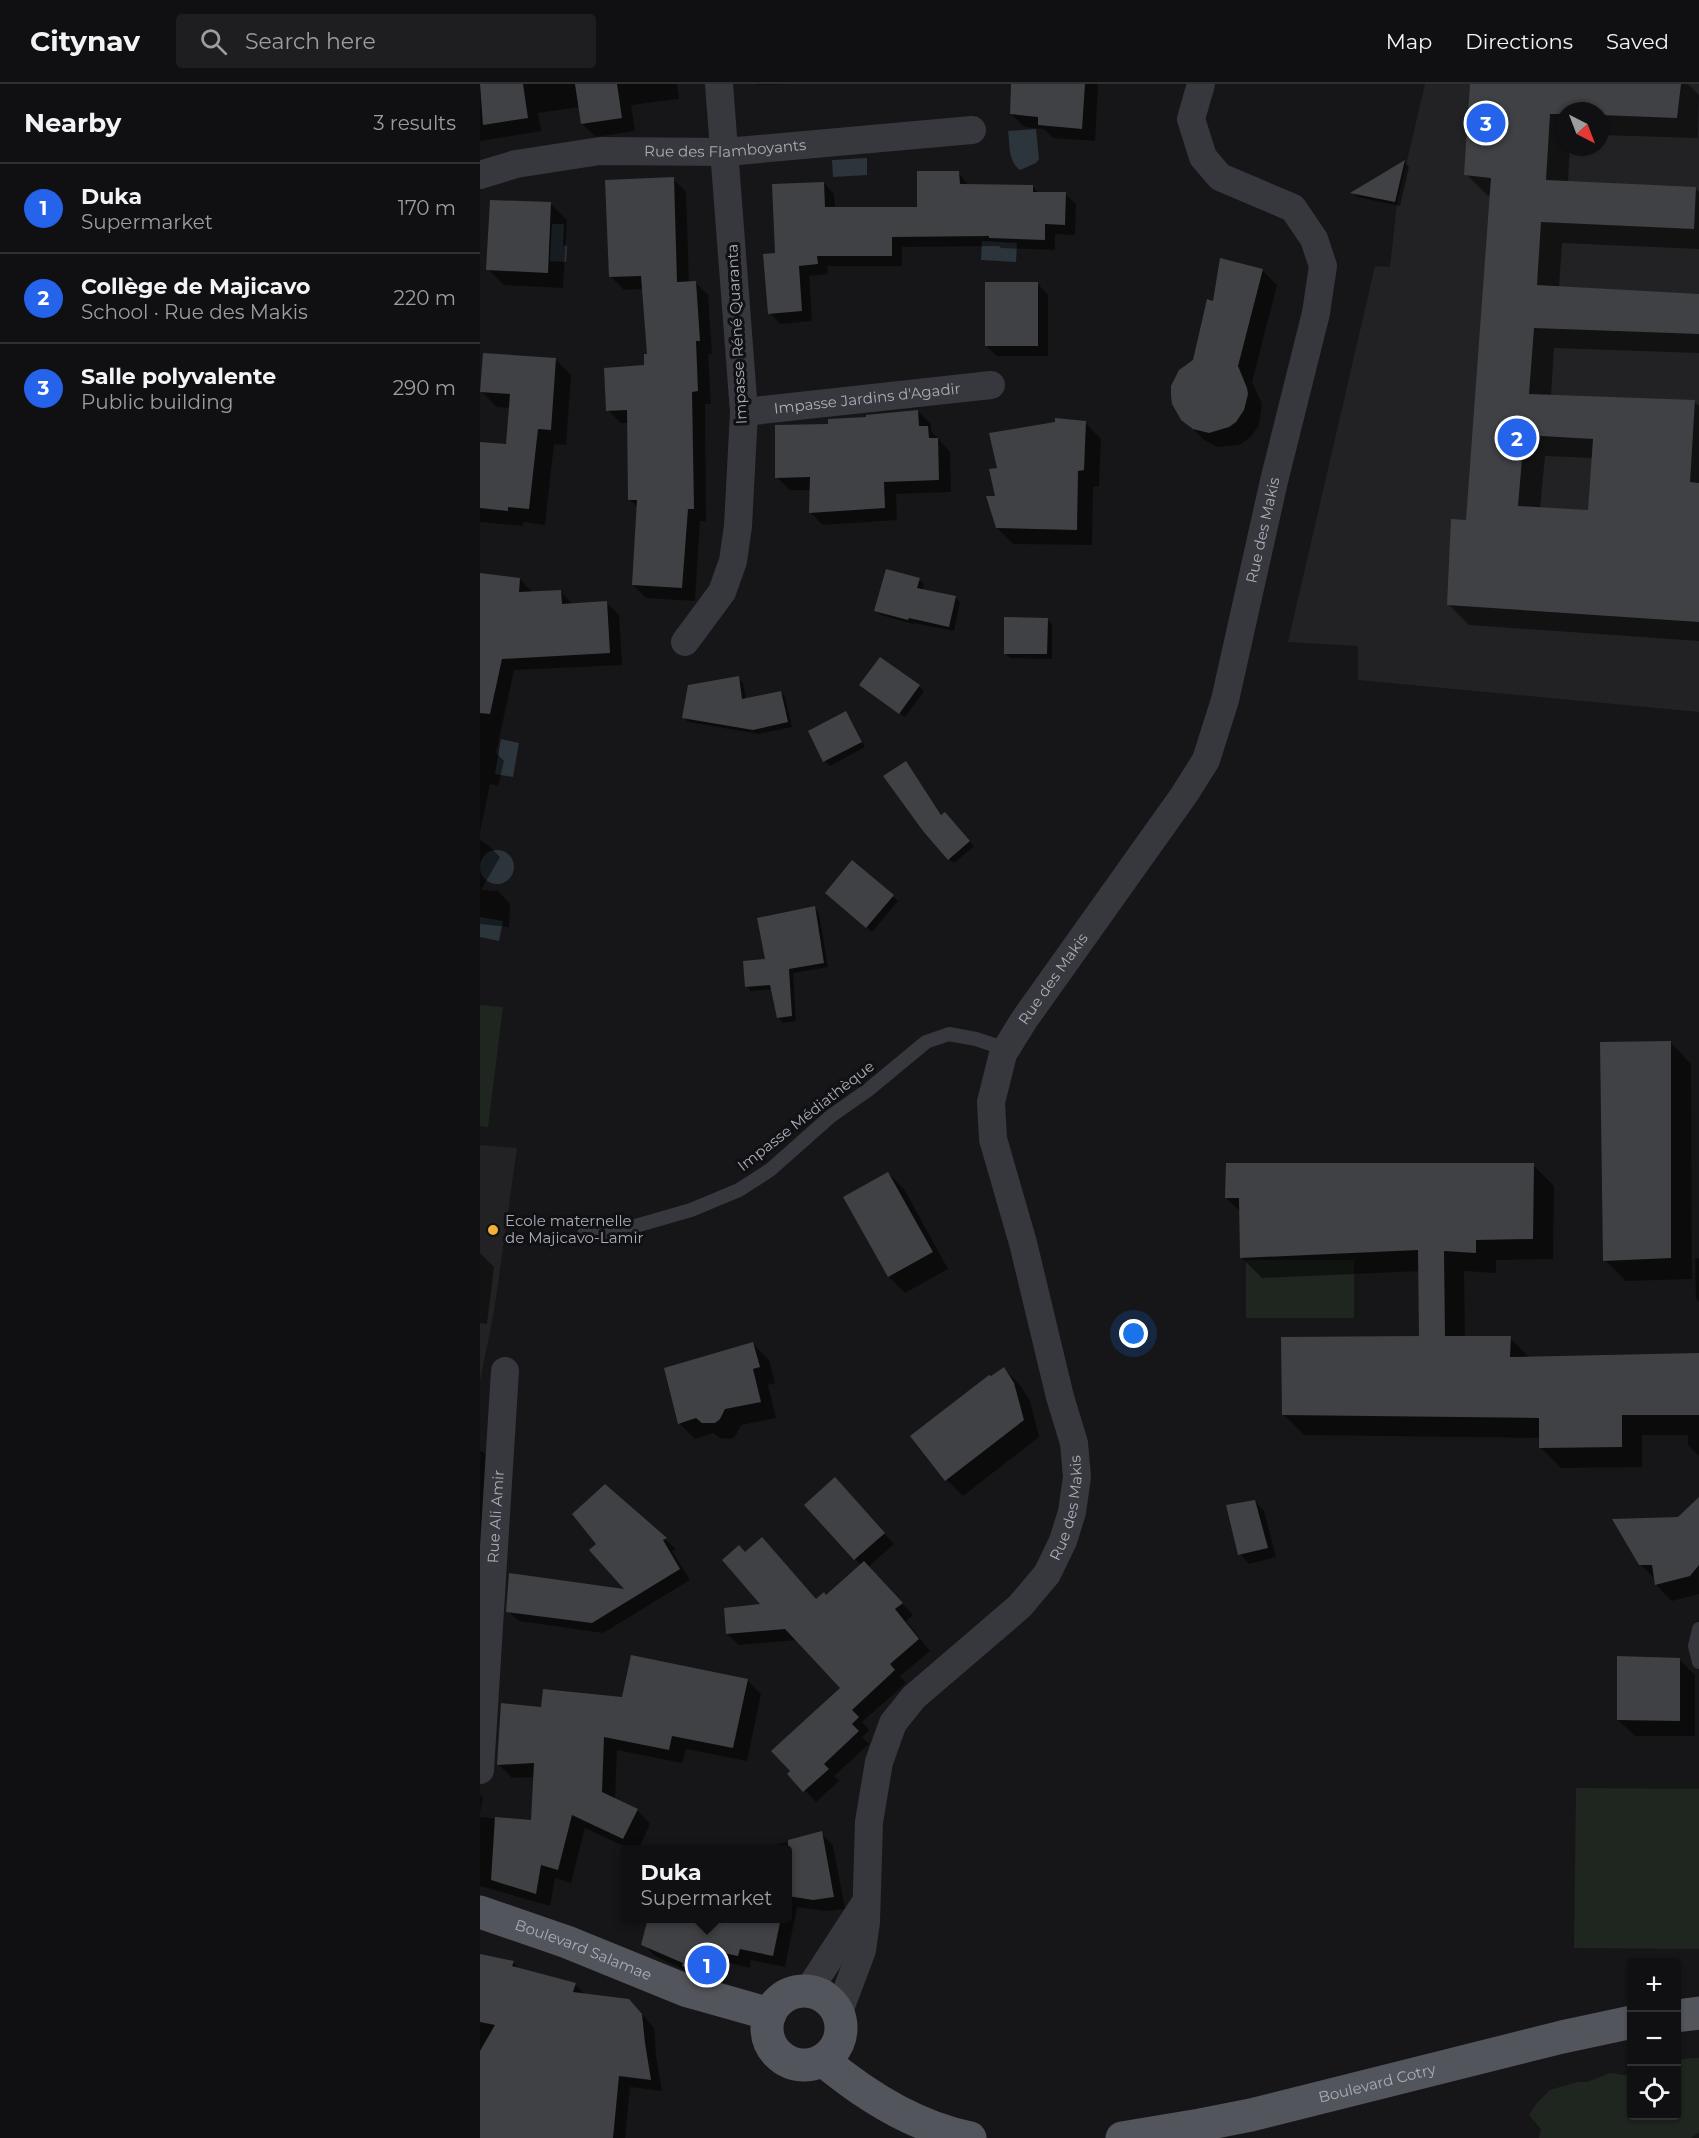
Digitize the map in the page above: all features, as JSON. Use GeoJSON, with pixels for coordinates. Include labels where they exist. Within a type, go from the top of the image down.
{"type":"FeatureCollection","features":[{"type":"Feature","properties":{"kind":"main road","name":"Boulevard Salamae"},"geometry":{"type":"LineString","coordinates":[[480,1912],[567,1942],[685,1990],[770,2029]]}},
{"type":"Feature","properties":{"kind":"main road"},"geometry":{"type":"LineString","coordinates":[[808,1991],[823,1996],[835,2006],[834,2037],[809,2066],[793,2064],[780,2056],[770,2029],[779,2001],[792,1993],[808,1991]]}},
{"type":"Feature","properties":{"kind":"main road"},"geometry":{"type":"LineString","coordinates":[[1681,2015],[1699,2013]]}},
{"type":"Feature","properties":{"kind":"main road","name":"Boulevard Cotry"},"geometry":{"type":"LineString","coordinates":[[1122,2138],[1200,2126],[1251,2115],[1627,2023]]}},
{"type":"Feature","properties":{"kind":"main road"},"geometry":{"type":"LineString","coordinates":[[834,2037],[920,2123],[970,2138]]}},
{"type":"Feature","properties":{"kind":"street","name":"Impasse Réné Quaranta"},"geometry":{"type":"LineString","coordinates":[[685,642],[722,592],[734,561],[738,526],[744,412],[726,152],[719,84]]}},
{"type":"Feature","properties":{"kind":"street","name":"Rue des Makis"},"geometry":{"type":"LineString","coordinates":[[834,2037],[862,1950],[866,1922],[869,1822],[879,1762],[893,1723],[914,1696],[1020,1606],[1047,1574],[1064,1541],[1072,1512],[1077,1477],[1074,1443],[1060,1397],[1021,1235],[993,1139],[991,1102],[1003,1054],[1024,1020],[1184,795],[1206,760],[1225,700],[1274,481],[1316,313],[1323,266],[1314,239],[1293,208],[1220,177],[1203,157],[1191,120],[1201,84]]}},
{"type":"Feature","properties":{"kind":"street","name":"Rue des Flamboyants"},"geometry":{"type":"LineString","coordinates":[[480,175],[516,164],[600,151],[726,152],[972,130]]}},
{"type":"Feature","properties":{"kind":"street","name":"Impasse Jardins d'Agadir"},"geometry":{"type":"LineString","coordinates":[[744,412],[991,386]]}},
{"type":"Feature","properties":{"kind":"street","name":"Rue Ali Amir"},"geometry":{"type":"LineString","coordinates":[[480,1770],[506,1371]]}},
{"type":"Feature","properties":{"kind":"street"},"geometry":{"type":"LineString","coordinates":[[808,1991],[866,1901]]}},
{"type":"Feature","properties":{"kind":"lane","name":"Impasse Médiathèque"},"geometry":{"type":"LineString","coordinates":[[584,1234],[618,1231],[691,1210],[739,1190],[770,1170],[831,1116],[868,1090],[926,1042],[949,1034],[1006,1049]]}},
{"type":"Feature","properties":{"kind":"lane"},"geometry":{"type":"LineString","coordinates":[[1699,1629],[1695,1646],[1699,1662]]}},
{"type":"Feature","properties":{"kind":"shaded area"},"geometry":{"type":"Polygon","coordinates":[[[1425,84],[1699,84],[1699,712],[1358,680],[1358,646],[1288,642],[1375,266],[1390,267],[1397,203],[1425,84]]]}},
{"type":"Feature","properties":{"kind":"shaded area"},"geometry":{"type":"Polygon","coordinates":[[[1036,129],[1039,159],[1036,163],[1020,170],[1011,157],[1008,131],[1036,129]]]}},
{"type":"Feature","properties":{"kind":"shaded area"},"geometry":{"type":"Polygon","coordinates":[[[867,158],[867,175],[833,177],[832,160],[867,158]]]}},
{"type":"Feature","properties":{"kind":"shaded area"},"geometry":{"type":"Polygon","coordinates":[[[552,224],[564,224],[563,245],[567,246],[566,262],[550,261],[552,224]]]}},
{"type":"Feature","properties":{"kind":"shaded area"},"geometry":{"type":"Polygon","coordinates":[[[982,241],[1017,243],[1016,262],[981,260],[982,241]]]}},
{"type":"Feature","properties":{"kind":"shaded area"},"geometry":{"type":"Polygon","coordinates":[[[501,739],[519,743],[513,777],[495,774],[501,739]]]}},
{"type":"Feature","properties":{"kind":"shaded area"},"geometry":{"type":"Polygon","coordinates":[[[497,850],[509,855],[514,867],[509,879],[497,884],[485,879],[480,867],[485,855],[497,850]]]}},
{"type":"Feature","properties":{"kind":"shaded area"},"geometry":{"type":"Polygon","coordinates":[[[480,917],[503,921],[499,941],[480,937],[480,917]]]}},
{"type":"Feature","properties":{"kind":"shaded area"},"geometry":{"type":"Polygon","coordinates":[[[480,1005],[503,1007],[488,1127],[480,1126],[480,1005]]]}},
{"type":"Feature","properties":{"kind":"shaded area","name":"Ecole maternelle de Majicavo-Lamir"},"geometry":{"type":"Polygon","coordinates":[[[480,1145],[517,1148],[494,1312],[480,1381],[480,1145]]]}},
{"type":"Feature","properties":{"kind":"shaded area"},"geometry":{"type":"Polygon","coordinates":[[[1246,1260],[1354,1260],[1354,1318],[1246,1318],[1246,1260]]]}},
{"type":"Feature","properties":{"kind":"shaded area"},"geometry":{"type":"Polygon","coordinates":[[[1576,1788],[1699,1789],[1699,1949],[1574,1948],[1576,1788]]]}},
{"type":"Feature","properties":{"kind":"shaded area"},"geometry":{"type":"Polygon","coordinates":[[[1699,2058],[1699,2132],[1691,2138],[1539,2138],[1541,2129],[1529,2115],[1550,2090],[1577,2082],[1587,2082],[1610,2073],[1627,2075],[1627,2120],[1681,2120],[1681,2060],[1699,2058]]]}},
{"type":"Feature","properties":{"kind":"building"},"geometry":{"type":"Polygon","coordinates":[[[480,84],[523,84],[528,118],[483,125],[480,84]]]}},
{"type":"Feature","properties":{"kind":"building"},"geometry":{"type":"Polygon","coordinates":[[[575,84],[617,84],[622,118],[581,124],[575,84]]]}},
{"type":"Feature","properties":{"kind":"building"},"geometry":{"type":"Polygon","coordinates":[[[1011,84],[1085,84],[1082,129],[1038,125],[1038,117],[1010,114],[1011,84]]]}},
{"type":"Feature","properties":{"kind":"building"},"geometry":{"type":"Polygon","coordinates":[[[1470,84],[1681,84],[1677,118],[1609,115],[1609,102],[1555,102],[1555,114],[1550,114],[1546,180],[1696,187],[1694,229],[1541,222],[1537,285],[1699,294],[1699,334],[1534,328],[1529,394],[1695,400],[1690,482],[1699,483],[1699,622],[1447,605],[1451,519],[1466,520],[1491,178],[1464,175],[1470,84]],[[1524,435],[1518,506],[1588,510],[1593,439],[1524,435]]]}},
{"type":"Feature","properties":{"kind":"building"},"geometry":{"type":"Polygon","coordinates":[[[1405,160],[1395,202],[1350,193],[1405,160]]]}},
{"type":"Feature","properties":{"kind":"building"},"geometry":{"type":"Polygon","coordinates":[[[917,171],[959,171],[960,184],[1033,185],[1033,192],[1066,192],[1065,225],[1045,224],[1045,240],[989,238],[989,236],[892,237],[892,256],[817,256],[818,264],[799,266],[802,311],[768,314],[763,254],[775,253],[772,184],[824,182],[825,207],[917,207],[917,171]]]}},
{"type":"Feature","properties":{"kind":"building"},"geometry":{"type":"Polygon","coordinates":[[[674,177],[677,282],[696,281],[700,341],[696,341],[698,391],[692,392],[694,509],[688,509],[682,588],[632,585],[637,500],[628,500],[627,410],[606,411],[604,368],[644,365],[644,354],[647,354],[641,276],[609,277],[605,180],[674,177]]]}},
{"type":"Feature","properties":{"kind":"building"},"geometry":{"type":"Polygon","coordinates":[[[490,200],[551,202],[548,273],[486,270],[490,200]]]}},
{"type":"Feature","properties":{"kind":"building"},"geometry":{"type":"Polygon","coordinates":[[[1220,258],[1263,269],[1238,366],[1248,394],[1244,410],[1236,422],[1229,427],[1209,433],[1193,429],[1181,420],[1172,404],[1171,386],[1179,370],[1193,360],[1207,299],[1213,301],[1220,258]]]}},
{"type":"Feature","properties":{"kind":"building"},"geometry":{"type":"Polygon","coordinates":[[[985,282],[1038,282],[1038,346],[985,346],[985,282]]]}},
{"type":"Feature","properties":{"kind":"building"},"geometry":{"type":"Polygon","coordinates":[[[483,353],[556,358],[551,430],[538,429],[529,509],[508,507],[508,511],[480,508],[480,442],[506,444],[510,394],[480,392],[483,353]]]}},
{"type":"Feature","properties":{"kind":"building"},"geometry":{"type":"Polygon","coordinates":[[[918,410],[919,426],[928,426],[929,438],[938,438],[939,480],[884,482],[885,508],[809,513],[810,477],[775,478],[775,425],[828,424],[828,419],[918,410]]]}},
{"type":"Feature","properties":{"kind":"building"},"geometry":{"type":"Polygon","coordinates":[[[1055,418],[1086,421],[1084,470],[1078,471],[1077,530],[996,528],[986,496],[995,496],[989,469],[997,468],[989,433],[1055,422],[1055,418]]]}},
{"type":"Feature","properties":{"kind":"building"},"geometry":{"type":"Polygon","coordinates":[[[886,569],[920,578],[917,588],[956,596],[949,627],[874,611],[886,569]]]}},
{"type":"Feature","properties":{"kind":"building"},"geometry":{"type":"Polygon","coordinates":[[[480,573],[520,578],[519,592],[561,590],[562,604],[607,601],[610,653],[502,659],[490,714],[480,713],[480,573]]]}},
{"type":"Feature","properties":{"kind":"building"},"geometry":{"type":"Polygon","coordinates":[[[1004,617],[1048,618],[1047,654],[1004,654],[1004,617]]]}},
{"type":"Feature","properties":{"kind":"building"},"geometry":{"type":"Polygon","coordinates":[[[880,657],[920,685],[899,714],[859,685],[880,657]]]}},
{"type":"Feature","properties":{"kind":"building"},"geometry":{"type":"Polygon","coordinates":[[[739,676],[742,699],[781,691],[788,722],[753,730],[682,718],[688,685],[739,676]]]}},
{"type":"Feature","properties":{"kind":"building"},"geometry":{"type":"Polygon","coordinates":[[[846,711],[862,742],[823,762],[808,731],[846,711]]]}},
{"type":"Feature","properties":{"kind":"building"},"geometry":{"type":"Polygon","coordinates":[[[906,761],[941,815],[945,812],[970,841],[948,860],[923,831],[883,776],[906,761]]]}},
{"type":"Feature","properties":{"kind":"building"},"geometry":{"type":"Polygon","coordinates":[[[852,860],[894,895],[866,928],[825,893],[852,860]]]}},
{"type":"Feature","properties":{"kind":"building"},"geometry":{"type":"Polygon","coordinates":[[[815,906],[824,963],[789,969],[792,1016],[777,1018],[770,985],[745,987],[743,961],[765,959],[757,918],[815,906]]]}},
{"type":"Feature","properties":{"kind":"building"},"geometry":{"type":"Polygon","coordinates":[[[1671,1041],[1671,1258],[1603,1261],[1600,1042],[1671,1041]]]}},
{"type":"Feature","properties":{"kind":"building"},"geometry":{"type":"Polygon","coordinates":[[[1226,1163],[1534,1163],[1533,1239],[1476,1240],[1476,1253],[1444,1251],[1445,1336],[1511,1336],[1510,1357],[1699,1353],[1699,1415],[1622,1415],[1622,1447],[1539,1448],[1539,1418],[1282,1415],[1281,1337],[1419,1336],[1418,1250],[1240,1258],[1239,1198],[1225,1198],[1226,1163]]]}},
{"type":"Feature","properties":{"kind":"building"},"geometry":{"type":"Polygon","coordinates":[[[888,1172],[933,1252],[888,1277],[843,1197],[888,1172]]]}},
{"type":"Feature","properties":{"kind":"building"},"geometry":{"type":"Polygon","coordinates":[[[753,1342],[760,1367],[753,1369],[761,1402],[725,1409],[715,1423],[702,1423],[696,1418],[678,1424],[664,1368],[753,1342]]]}},
{"type":"Feature","properties":{"kind":"building"},"geometry":{"type":"Polygon","coordinates":[[[1004,1367],[1014,1383],[1024,1420],[945,1481],[910,1436],[989,1375],[991,1376],[1004,1367]]]}},
{"type":"Feature","properties":{"kind":"building"},"geometry":{"type":"Polygon","coordinates":[[[835,1477],[885,1533],[854,1560],[804,1505],[835,1477]]]}},
{"type":"Feature","properties":{"kind":"building"},"geometry":{"type":"Polygon","coordinates":[[[605,1484],[667,1538],[663,1540],[680,1569],[592,1623],[506,1612],[509,1573],[624,1589],[589,1550],[596,1544],[572,1514],[605,1484]]]}},
{"type":"Feature","properties":{"kind":"building"},"geometry":{"type":"Polygon","coordinates":[[[1699,1497],[1699,1565],[1690,1576],[1655,1585],[1652,1565],[1639,1565],[1612,1519],[1678,1517],[1699,1497]]]}},
{"type":"Feature","properties":{"kind":"building"},"geometry":{"type":"Polygon","coordinates":[[[1255,1500],[1268,1548],[1238,1555],[1226,1505],[1255,1500]]]}},
{"type":"Feature","properties":{"kind":"building"},"geometry":{"type":"Polygon","coordinates":[[[762,1537],[816,1599],[824,1592],[826,1595],[864,1561],[903,1603],[895,1609],[919,1639],[890,1664],[895,1670],[852,1710],[859,1717],[852,1724],[859,1731],[824,1764],[829,1769],[803,1792],[787,1774],[790,1771],[771,1751],[840,1688],[785,1629],[726,1634],[724,1608],[760,1604],[722,1560],[739,1545],[745,1552],[762,1537]]]}},
{"type":"Feature","properties":{"kind":"building"},"geometry":{"type":"Polygon","coordinates":[[[631,1655],[748,1679],[733,1748],[672,1736],[669,1750],[604,1737],[602,1792],[638,1809],[623,1839],[572,1815],[558,1870],[541,1865],[536,1894],[491,1880],[495,1817],[531,1820],[534,1763],[497,1765],[501,1703],[541,1707],[543,1689],[622,1697],[631,1655]]]}},
{"type":"Feature","properties":{"kind":"building"},"geometry":{"type":"Polygon","coordinates":[[[1617,1656],[1680,1658],[1680,1721],[1617,1720],[1617,1656]]]}},
{"type":"Feature","properties":{"kind":"building"},"geometry":{"type":"Polygon","coordinates":[[[822,1831],[834,1897],[813,1900],[792,1897],[792,1845],[788,1845],[788,1840],[822,1831]]]}},
{"type":"Feature","properties":{"kind":"building"},"geometry":{"type":"Polygon","coordinates":[[[647,1923],[780,1923],[773,1956],[740,1949],[738,1956],[718,1952],[710,1976],[682,1966],[683,1963],[641,1945],[647,1923]]]}},
{"type":"Feature","properties":{"kind":"building"},"geometry":{"type":"Polygon","coordinates":[[[480,1954],[514,1961],[512,1966],[576,1983],[573,1992],[629,1999],[642,2014],[651,2080],[619,2076],[613,2138],[480,2138],[480,2051],[495,2025],[480,2022],[480,1954]]]}},
{"type":"Feature","properties":{"kind":"place","name":"Salle polyvalente"},"geometry":{"type":"Point","coordinates":[1486,123]}},
{"type":"Feature","properties":{"kind":"place","name":"Collège de Majicavo"},"geometry":{"type":"Point","coordinates":[1517,438]}},
{"type":"Feature","properties":{"kind":"place","name":"Ecole maternelle de Majicavo-Lamir"},"geometry":{"type":"Point","coordinates":[493,1230]}},
{"type":"Feature","properties":{"kind":"place","name":"Duka"},"geometry":{"type":"Point","coordinates":[707,1965]}}]}
